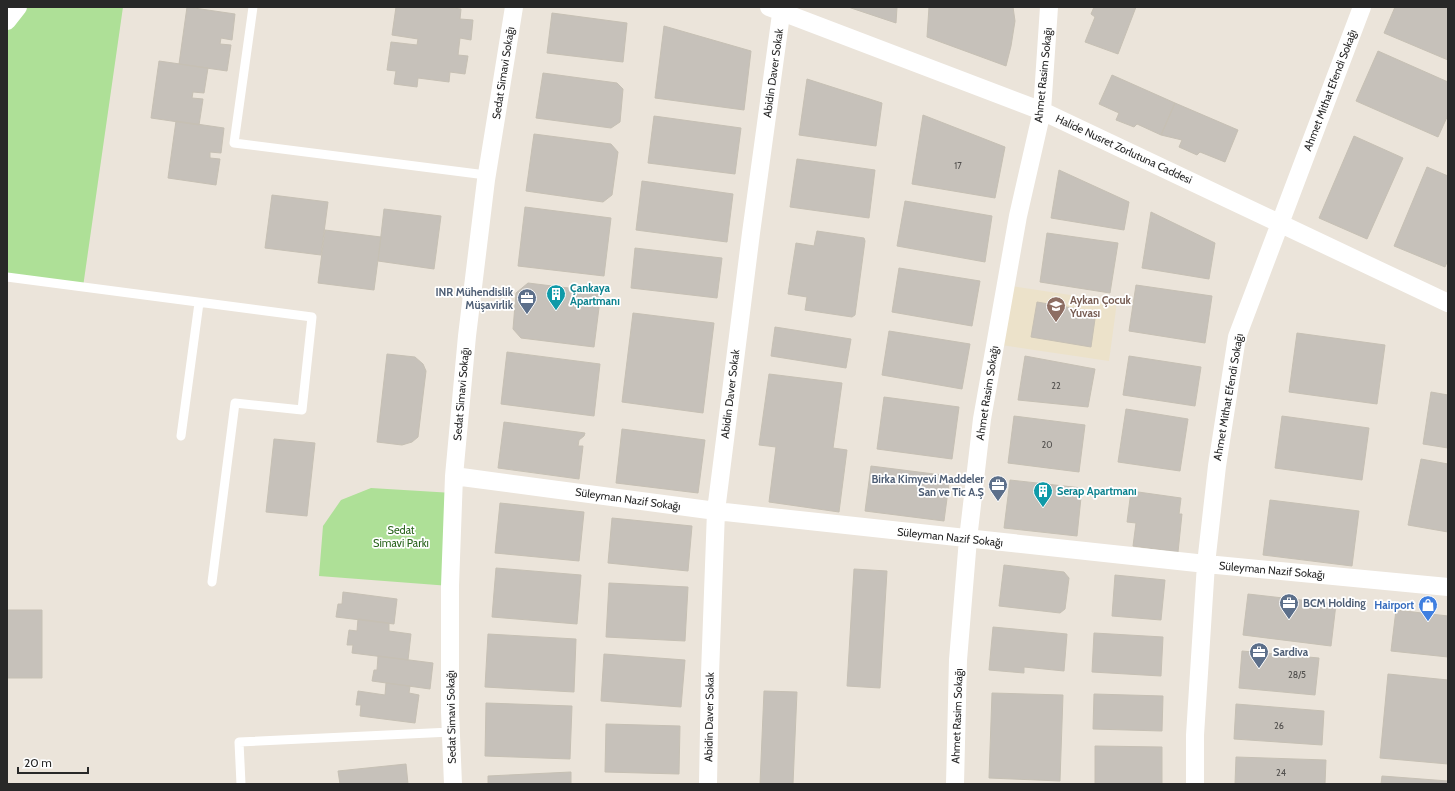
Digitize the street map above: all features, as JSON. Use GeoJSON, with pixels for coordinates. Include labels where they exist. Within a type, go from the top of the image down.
{"type":"FeatureCollection","features":[{"type":"Feature","properties":{"kind":"street"},"geometry":{"type":"LineString","coordinates":[[7,22],[18,7]]}},
{"type":"Feature","properties":{"kind":"street","name":"Sedat Simavi Sokağı"},"geometry":{"type":"LineString","coordinates":[[453,784],[451,732],[450,586],[454,476],[467,336],[486,175],[514,7]]}},
{"type":"Feature","properties":{"kind":"street","name":"Ahmet Rasim Sokağı"},"geometry":{"type":"LineString","coordinates":[[955,784],[958,660],[968,539],[982,419],[1018,216],[1042,111],[1049,7]]}},
{"type":"Feature","properties":{"kind":"street","name":"Ahmet Mithat Efendi Sokağı"},"geometry":{"type":"LineString","coordinates":[[1195,784],[1195,735],[1206,564],[1217,466],[1237,337],[1362,7]]}},
{"type":"Feature","properties":{"kind":"street","name":"Halide Nusret Zorlutuna Caddesi"},"geometry":{"type":"LineString","coordinates":[[778,8],[1042,111],[1448,303]]}},
{"type":"Feature","properties":{"kind":"street","name":"Abidin Daver Sokak"},"geometry":{"type":"LineString","coordinates":[[708,784],[710,674],[716,511],[778,8]]}},
{"type":"Feature","properties":{"kind":"street","name":"Süleyman Nazif Sokağı"},"geometry":{"type":"LineString","coordinates":[[454,476],[716,511],[1206,564],[1448,587]]}},
{"type":"Feature","properties":{"kind":"lane"},"geometry":{"type":"LineString","coordinates":[[253,7],[234,143],[486,175]]}},
{"type":"Feature","properties":{"kind":"lane"},"geometry":{"type":"LineString","coordinates":[[7,277],[312,317],[302,410],[235,404],[212,582]]}},
{"type":"Feature","properties":{"kind":"lane"},"geometry":{"type":"LineString","coordinates":[[181,436],[199,303]]}},
{"type":"Feature","properties":{"kind":"lane"},"geometry":{"type":"LineString","coordinates":[[241,784],[238,742],[451,732]]}},
{"type":"Feature","properties":{"kind":"shaded area","name":"Aykan Çocuk Yuvası"},"geometry":{"type":"Polygon","coordinates":[[[1005,285],[1117,302],[1109,361],[995,344],[1005,285]]]}},
{"type":"Feature","properties":{"kind":"green space"},"geometry":{"type":"Polygon","coordinates":[[[7,7],[123,7],[83,287],[7,277],[7,7]]]}},
{"type":"Feature","properties":{"kind":"green space","name":"Sedat Simavi Parkı"},"geometry":{"type":"Polygon","coordinates":[[[371,488],[453,493],[450,586],[319,576],[323,526],[341,500],[371,488]]]}},
{"type":"Feature","properties":{"kind":"building"},"geometry":{"type":"Polygon","coordinates":[[[187,7],[235,14],[232,40],[221,38],[220,44],[231,45],[227,71],[179,64],[187,7]]]}},
{"type":"Feature","properties":{"kind":"building"},"geometry":{"type":"Polygon","coordinates":[[[396,7],[444,7],[461,9],[460,19],[473,20],[471,40],[460,38],[458,55],[468,56],[465,74],[450,72],[449,82],[418,78],[417,87],[394,84],[396,71],[387,70],[391,42],[417,45],[418,39],[392,35],[396,7]]]}},
{"type":"Feature","properties":{"kind":"building"},"geometry":{"type":"Polygon","coordinates":[[[848,7],[897,7],[896,23],[848,7]]]}},
{"type":"Feature","properties":{"kind":"building"},"geometry":{"type":"Polygon","coordinates":[[[929,7],[1013,7],[1015,21],[1006,66],[927,37],[929,7]]]}},
{"type":"Feature","properties":{"kind":"building"},"geometry":{"type":"Polygon","coordinates":[[[1094,7],[1136,7],[1118,54],[1085,42],[1095,17],[1091,14],[1094,7]]]}},
{"type":"Feature","properties":{"kind":"building"},"geometry":{"type":"Polygon","coordinates":[[[1395,7],[1448,7],[1448,60],[1384,33],[1395,7]]]}},
{"type":"Feature","properties":{"kind":"building"},"geometry":{"type":"Polygon","coordinates":[[[552,13],[627,23],[623,62],[547,53],[552,13]]]}},
{"type":"Feature","properties":{"kind":"building"},"geometry":{"type":"Polygon","coordinates":[[[664,26],[751,51],[744,110],[655,98],[664,26]]]}},
{"type":"Feature","properties":{"kind":"building"},"geometry":{"type":"Polygon","coordinates":[[[1378,51],[1448,82],[1448,115],[1438,137],[1356,101],[1378,51]]]}},
{"type":"Feature","properties":{"kind":"building"},"geometry":{"type":"Polygon","coordinates":[[[159,61],[208,68],[204,93],[193,92],[192,98],[203,99],[199,125],[151,118],[159,61]]]}},
{"type":"Feature","properties":{"kind":"building"},"geometry":{"type":"Polygon","coordinates":[[[543,73],[617,83],[623,89],[620,122],[611,128],[536,118],[543,73]]]}},
{"type":"Feature","properties":{"kind":"building"},"geometry":{"type":"Polygon","coordinates":[[[1112,75],[1175,103],[1161,135],[1137,124],[1134,127],[1116,120],[1119,113],[1099,104],[1112,75]]]}},
{"type":"Feature","properties":{"kind":"building"},"geometry":{"type":"Polygon","coordinates":[[[807,79],[882,103],[876,146],[799,135],[807,79]]]}},
{"type":"Feature","properties":{"kind":"building"},"geometry":{"type":"Polygon","coordinates":[[[1175,103],[1238,130],[1225,162],[1200,152],[1197,155],[1179,147],[1182,140],[1161,135],[1175,103]]]}},
{"type":"Feature","properties":{"kind":"building"},"geometry":{"type":"Polygon","coordinates":[[[923,115],[1005,147],[995,198],[912,184],[923,115]]]}},
{"type":"Feature","properties":{"kind":"building"},"geometry":{"type":"Polygon","coordinates":[[[654,116],[741,128],[735,174],[648,163],[654,116]]]}},
{"type":"Feature","properties":{"kind":"building"},"geometry":{"type":"Polygon","coordinates":[[[176,121],[224,128],[221,153],[210,152],[210,158],[220,159],[216,185],[168,178],[176,121]]]}},
{"type":"Feature","properties":{"kind":"building"},"geometry":{"type":"Polygon","coordinates":[[[534,134],[611,144],[618,152],[612,195],[603,202],[526,191],[534,134]]]}},
{"type":"Feature","properties":{"kind":"building"},"geometry":{"type":"Polygon","coordinates":[[[1354,136],[1403,158],[1367,239],[1319,218],[1354,136]]]}},
{"type":"Feature","properties":{"kind":"building"},"geometry":{"type":"Polygon","coordinates":[[[797,159],[875,170],[869,218],[790,207],[797,159]]]}},
{"type":"Feature","properties":{"kind":"building"},"geometry":{"type":"Polygon","coordinates":[[[1427,167],[1448,176],[1448,260],[1445,267],[1394,246],[1427,167]]]}},
{"type":"Feature","properties":{"kind":"building"},"geometry":{"type":"Polygon","coordinates":[[[1059,170],[1129,202],[1124,230],[1051,218],[1059,170]]]}},
{"type":"Feature","properties":{"kind":"building"},"geometry":{"type":"Polygon","coordinates":[[[642,181],[733,194],[727,242],[636,230],[642,181]]]}},
{"type":"Feature","properties":{"kind":"building"},"geometry":{"type":"Polygon","coordinates":[[[272,195],[328,202],[321,255],[265,248],[272,195]]]}},
{"type":"Feature","properties":{"kind":"building"},"geometry":{"type":"Polygon","coordinates":[[[905,201],[992,216],[985,262],[897,246],[905,201]]]}},
{"type":"Feature","properties":{"kind":"building"},"geometry":{"type":"Polygon","coordinates":[[[525,207],[611,218],[604,276],[518,266],[525,207]]]}},
{"type":"Feature","properties":{"kind":"building"},"geometry":{"type":"Polygon","coordinates":[[[384,209],[441,216],[434,269],[378,261],[384,209]]]}},
{"type":"Feature","properties":{"kind":"building"},"geometry":{"type":"Polygon","coordinates":[[[1151,212],[1215,243],[1209,279],[1142,268],[1151,212]]]}},
{"type":"Feature","properties":{"kind":"building"},"geometry":{"type":"Polygon","coordinates":[[[325,230],[381,237],[374,290],[318,283],[325,230]]]}},
{"type":"Feature","properties":{"kind":"building"},"geometry":{"type":"Polygon","coordinates":[[[817,231],[864,238],[865,241],[855,315],[852,317],[805,310],[807,297],[788,294],[796,243],[814,246],[817,231]]]}},
{"type":"Feature","properties":{"kind":"building"},"geometry":{"type":"Polygon","coordinates":[[[1047,233],[1118,243],[1110,293],[1040,282],[1047,233]]]}},
{"type":"Feature","properties":{"kind":"building"},"geometry":{"type":"Polygon","coordinates":[[[635,248],[722,258],[717,298],[631,288],[635,248]]]}},
{"type":"Feature","properties":{"kind":"building"},"geometry":{"type":"Polygon","coordinates":[[[899,268],[980,281],[972,326],[892,312],[899,268]]]}},
{"type":"Feature","properties":{"kind":"building","name":"Çankaya Apartmanı"},"geometry":{"type":"Polygon","coordinates":[[[528,283],[601,292],[594,347],[521,338],[513,329],[516,293],[528,283]]]}},
{"type":"Feature","properties":{"kind":"building"},"geometry":{"type":"Polygon","coordinates":[[[1136,285],[1212,296],[1205,343],[1129,331],[1136,285]]]}},
{"type":"Feature","properties":{"kind":"building"},"geometry":{"type":"Polygon","coordinates":[[[1037,302],[1096,312],[1091,347],[1031,337],[1037,302]]]}},
{"type":"Feature","properties":{"kind":"building"},"geometry":{"type":"Polygon","coordinates":[[[633,313],[714,323],[703,413],[622,402],[633,313]]]}},
{"type":"Feature","properties":{"kind":"building"},"geometry":{"type":"Polygon","coordinates":[[[775,327],[851,339],[846,368],[771,356],[775,327]]]}},
{"type":"Feature","properties":{"kind":"building"},"geometry":{"type":"Polygon","coordinates":[[[889,331],[970,344],[962,389],[882,375],[889,331]]]}},
{"type":"Feature","properties":{"kind":"building"},"geometry":{"type":"Polygon","coordinates":[[[1297,333],[1385,345],[1377,404],[1289,392],[1297,333]]]}},
{"type":"Feature","properties":{"kind":"building"},"geometry":{"type":"Polygon","coordinates":[[[507,352],[600,364],[594,416],[501,404],[507,352]]]}},
{"type":"Feature","properties":{"kind":"building"},"geometry":{"type":"Polygon","coordinates":[[[387,354],[415,357],[423,364],[426,371],[418,437],[412,442],[402,445],[377,442],[387,354]]]}},
{"type":"Feature","properties":{"kind":"building"},"geometry":{"type":"Polygon","coordinates":[[[1025,356],[1095,369],[1088,407],[1018,400],[1025,356]]]}},
{"type":"Feature","properties":{"kind":"building"},"geometry":{"type":"Polygon","coordinates":[[[1129,356],[1201,367],[1195,406],[1123,395],[1129,356]]]}},
{"type":"Feature","properties":{"kind":"building"},"geometry":{"type":"Polygon","coordinates":[[[769,374],[842,383],[833,448],[847,450],[839,512],[769,502],[776,447],[759,445],[769,374]]]}},
{"type":"Feature","properties":{"kind":"building"},"geometry":{"type":"Polygon","coordinates":[[[1431,392],[1448,395],[1448,448],[1423,444],[1431,392]]]}},
{"type":"Feature","properties":{"kind":"building"},"geometry":{"type":"Polygon","coordinates":[[[884,397],[959,407],[952,459],[877,449],[884,397]]]}},
{"type":"Feature","properties":{"kind":"building"},"geometry":{"type":"Polygon","coordinates":[[[1126,409],[1188,419],[1180,471],[1118,462],[1126,409]]]}},
{"type":"Feature","properties":{"kind":"building"},"geometry":{"type":"Polygon","coordinates":[[[1014,416],[1085,425],[1079,472],[1008,463],[1014,416]]]}},
{"type":"Feature","properties":{"kind":"building"},"geometry":{"type":"Polygon","coordinates":[[[1282,416],[1369,428],[1362,480],[1275,468],[1282,416]]]}},
{"type":"Feature","properties":{"kind":"building"},"geometry":{"type":"Polygon","coordinates":[[[504,422],[585,433],[579,440],[578,446],[583,446],[579,479],[498,468],[504,422]]]}},
{"type":"Feature","properties":{"kind":"building"},"geometry":{"type":"Polygon","coordinates":[[[622,429],[705,440],[698,493],[616,483],[622,429]]]}},
{"type":"Feature","properties":{"kind":"building"},"geometry":{"type":"Polygon","coordinates":[[[274,439],[315,443],[307,516],[266,512],[274,439]]]}},
{"type":"Feature","properties":{"kind":"building"},"geometry":{"type":"Polygon","coordinates":[[[1421,459],[1448,464],[1448,532],[1408,525],[1421,459]]]}},
{"type":"Feature","properties":{"kind":"building"},"geometry":{"type":"Polygon","coordinates":[[[871,466],[950,476],[944,521],[865,511],[871,466]]]}},
{"type":"Feature","properties":{"kind":"building","name":"Serap Apartmanı"},"geometry":{"type":"Polygon","coordinates":[[[1010,480],[1082,488],[1077,536],[1004,528],[1010,480]]]}},
{"type":"Feature","properties":{"kind":"building"},"geometry":{"type":"Polygon","coordinates":[[[1131,491],[1181,498],[1179,514],[1182,514],[1178,552],[1133,546],[1136,523],[1127,522],[1131,491]]]}},
{"type":"Feature","properties":{"kind":"building"},"geometry":{"type":"Polygon","coordinates":[[[1270,500],[1359,511],[1352,566],[1263,555],[1270,500]]]}},
{"type":"Feature","properties":{"kind":"building"},"geometry":{"type":"Polygon","coordinates":[[[500,503],[584,512],[579,561],[495,553],[500,503]]]}},
{"type":"Feature","properties":{"kind":"building"},"geometry":{"type":"Polygon","coordinates":[[[612,518],[692,526],[688,571],[608,563],[612,518]]]}},
{"type":"Feature","properties":{"kind":"building"},"geometry":{"type":"Polygon","coordinates":[[[1004,565],[1064,572],[1069,578],[1065,609],[1060,613],[999,606],[1004,565]]]}},
{"type":"Feature","properties":{"kind":"building"},"geometry":{"type":"Polygon","coordinates":[[[496,568],[581,575],[577,624],[492,617],[496,568]]]}},
{"type":"Feature","properties":{"kind":"building"},"geometry":{"type":"Polygon","coordinates":[[[854,569],[887,571],[880,688],[847,686],[854,569]]]}},
{"type":"Feature","properties":{"kind":"building"},"geometry":{"type":"Polygon","coordinates":[[[1115,575],[1165,580],[1161,620],[1112,616],[1115,575]]]}},
{"type":"Feature","properties":{"kind":"building"},"geometry":{"type":"Polygon","coordinates":[[[609,583],[688,587],[685,641],[606,637],[609,583]]]}},
{"type":"Feature","properties":{"kind":"building"},"geometry":{"type":"Polygon","coordinates":[[[343,592],[397,599],[394,624],[336,617],[338,604],[342,604],[343,592]]]}},
{"type":"Feature","properties":{"kind":"building","name":"BCM Holding"},"geometry":{"type":"Polygon","coordinates":[[[1248,594],[1336,604],[1331,646],[1243,635],[1248,594]]]}},
{"type":"Feature","properties":{"kind":"building"},"geometry":{"type":"Polygon","coordinates":[[[7,610],[42,610],[42,678],[7,678],[7,610]]]}},
{"type":"Feature","properties":{"kind":"building"},"geometry":{"type":"Polygon","coordinates":[[[1396,610],[1448,616],[1448,657],[1391,651],[1396,610]]]}},
{"type":"Feature","properties":{"kind":"building"},"geometry":{"type":"Polygon","coordinates":[[[358,619],[389,623],[389,631],[411,634],[408,660],[352,653],[353,645],[347,645],[349,630],[357,631],[358,619]]]}},
{"type":"Feature","properties":{"kind":"building"},"geometry":{"type":"Polygon","coordinates":[[[993,627],[1067,634],[1064,671],[1024,667],[1024,673],[989,670],[993,627]]]}},
{"type":"Feature","properties":{"kind":"building"},"geometry":{"type":"Polygon","coordinates":[[[1094,633],[1163,637],[1161,676],[1092,672],[1094,633]]]}},
{"type":"Feature","properties":{"kind":"building"},"geometry":{"type":"Polygon","coordinates":[[[488,634],[576,639],[574,692],[485,687],[488,634]]]}},
{"type":"Feature","properties":{"kind":"building"},"geometry":{"type":"Polygon","coordinates":[[[1242,651],[1319,658],[1315,695],[1239,688],[1242,651]]]}},
{"type":"Feature","properties":{"kind":"building"},"geometry":{"type":"Polygon","coordinates":[[[604,654],[685,660],[681,707],[601,701],[604,654]]]}},
{"type":"Feature","properties":{"kind":"building"},"geometry":{"type":"Polygon","coordinates":[[[378,656],[433,663],[430,689],[372,681],[374,670],[377,670],[378,656]]]}},
{"type":"Feature","properties":{"kind":"building"},"geometry":{"type":"Polygon","coordinates":[[[1388,674],[1448,680],[1448,764],[1380,758],[1388,674]]]}},
{"type":"Feature","properties":{"kind":"building"},"geometry":{"type":"Polygon","coordinates":[[[386,683],[410,686],[409,693],[419,695],[415,723],[360,716],[361,705],[356,705],[358,691],[385,695],[386,683]]]}},
{"type":"Feature","properties":{"kind":"building"},"geometry":{"type":"Polygon","coordinates":[[[764,691],[797,692],[793,784],[760,784],[764,691]]]}},
{"type":"Feature","properties":{"kind":"building"},"geometry":{"type":"Polygon","coordinates":[[[992,693],[1063,695],[1060,781],[989,778],[992,693]]]}},
{"type":"Feature","properties":{"kind":"building"},"geometry":{"type":"Polygon","coordinates":[[[1094,694],[1163,696],[1162,731],[1093,729],[1094,694]]]}},
{"type":"Feature","properties":{"kind":"building"},"geometry":{"type":"Polygon","coordinates":[[[486,703],[572,706],[570,759],[485,756],[486,703]]]}},
{"type":"Feature","properties":{"kind":"building"},"geometry":{"type":"Polygon","coordinates":[[[1236,704],[1324,711],[1322,745],[1234,739],[1236,704]]]}},
{"type":"Feature","properties":{"kind":"building"},"geometry":{"type":"Polygon","coordinates":[[[606,724],[680,726],[679,774],[605,772],[606,724]]]}},
{"type":"Feature","properties":{"kind":"building"},"geometry":{"type":"Polygon","coordinates":[[[1095,746],[1162,747],[1162,784],[1095,784],[1095,746]]]}},
{"type":"Feature","properties":{"kind":"building"},"geometry":{"type":"Polygon","coordinates":[[[1236,757],[1326,760],[1325,784],[1235,784],[1236,757]]]}},
{"type":"Feature","properties":{"kind":"building"},"geometry":{"type":"Polygon","coordinates":[[[406,764],[408,784],[340,784],[338,771],[406,764]]]}},
{"type":"Feature","properties":{"kind":"building"},"geometry":{"type":"Polygon","coordinates":[[[571,772],[571,784],[488,784],[488,776],[571,772]]]}},
{"type":"Feature","properties":{"kind":"building"},"geometry":{"type":"Polygon","coordinates":[[[1382,776],[1448,781],[1448,784],[1381,784],[1382,776]]]}},
{"type":"Feature","properties":{"kind":"place","name":"Çankaya Apartmanı"},"geometry":{"type":"Point","coordinates":[556,311]}},
{"type":"Feature","properties":{"kind":"place","name":"INR Mühendislik Müşavirlik"},"geometry":{"type":"Point","coordinates":[527,315]}},
{"type":"Feature","properties":{"kind":"place","name":"Aykan Çocuk Yuvası"},"geometry":{"type":"Point","coordinates":[1056,323]}},
{"type":"Feature","properties":{"kind":"place","name":"Birka Kimyevi Maddeler San ve Tic A.Ş"},"geometry":{"type":"Point","coordinates":[998,502]}},
{"type":"Feature","properties":{"kind":"place","name":"Serap Apartmanı"},"geometry":{"type":"Point","coordinates":[1043,508]}},
{"type":"Feature","properties":{"kind":"place","name":"BCM Holding"},"geometry":{"type":"Point","coordinates":[1289,620]}},
{"type":"Feature","properties":{"kind":"place","name":"Hairport"},"geometry":{"type":"Point","coordinates":[1428,622]}},
{"type":"Feature","properties":{"kind":"place","name":"Sardiva"},"geometry":{"type":"Point","coordinates":[1259,669]}}]}
